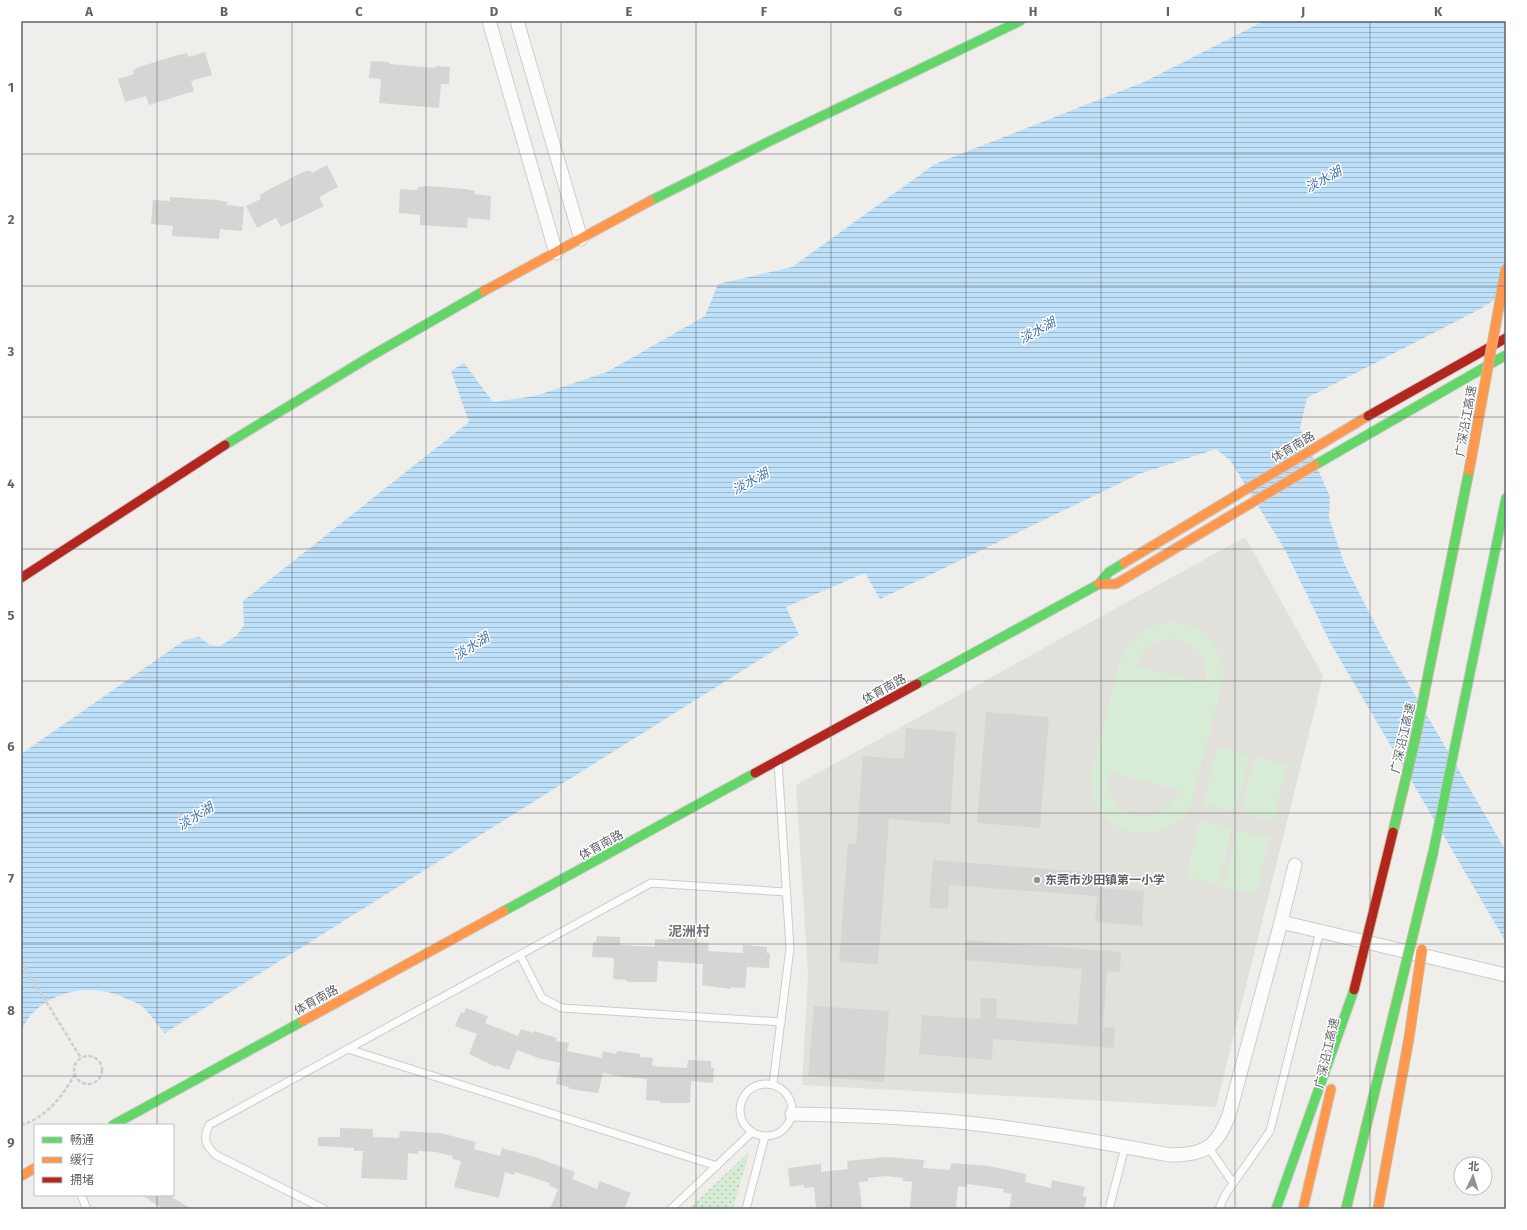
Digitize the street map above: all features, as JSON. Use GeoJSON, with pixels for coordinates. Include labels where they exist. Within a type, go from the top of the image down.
{"type":"FeatureCollection","features":[{"type":"Feature","properties":{"kind":"main road"},"geometry":{"type":"LineString","coordinates":[[21,578],[245,432],[405,336],[581,239],[734,158],[952,55],[1020,21]]}},
{"type":"Feature","properties":{"kind":"main road","name":"广深沿江高速"},"geometry":{"type":"LineString","coordinates":[[1302,1209],[1415,740],[1460,523],[1506,268]]}},
{"type":"Feature","properties":{"kind":"main road","name":"体育南路"},"geometry":{"type":"LineString","coordinates":[[115,1124],[778,762],[1099,584],[1109,572],[1341,432],[1506,338]]}},
{"type":"Feature","properties":{"kind":"main road","name":"体育南路"},"geometry":{"type":"LineString","coordinates":[[1099,584],[1116,584],[1192,540],[1350,444],[1506,355]]}},
{"type":"Feature","properties":{"kind":"main road"},"geometry":{"type":"LineString","coordinates":[[1346,1209],[1433,853],[1506,498]]}},
{"type":"Feature","properties":{"kind":"main road"},"geometry":{"type":"LineString","coordinates":[[1378,1209],[1409,1038],[1424,933],[1433,853]]}},
{"type":"Feature","properties":{"kind":"main road"},"geometry":{"type":"LineString","coordinates":[[1276,1209],[1354,990]]}},
{"type":"Feature","properties":{"kind":"main road"},"geometry":{"type":"LineString","coordinates":[[21,1176],[34,1169]]}},
{"type":"Feature","properties":{"kind":"street"},"geometry":{"type":"LineString","coordinates":[[489,21],[556,253]]}},
{"type":"Feature","properties":{"kind":"street"},"geometry":{"type":"LineString","coordinates":[[517,21],[581,239]]}},
{"type":"Feature","properties":{"kind":"street"},"geometry":{"type":"LineString","coordinates":[[792,1114],[876,1116],[959,1122],[1042,1132],[1170,1155],[1190,1155],[1208,1148],[1222,1133],[1229,1114],[1282,922],[1295,865]]}},
{"type":"Feature","properties":{"kind":"street"},"geometry":{"type":"LineString","coordinates":[[1282,922],[1502,974]]}},
{"type":"Feature","properties":{"kind":"lane"},"geometry":{"type":"LineString","coordinates":[[773,1084],[790,948],[778,762]]}},
{"type":"Feature","properties":{"kind":"lane"},"geometry":{"type":"LineString","coordinates":[[324,1209],[216,1155],[207,1148],[204,1136],[209,1125],[652,883],[786,892]]}},
{"type":"Feature","properties":{"kind":"lane"},"geometry":{"type":"LineString","coordinates":[[1220,1209],[1225,1195],[1270,1131],[1320,931]]}},
{"type":"Feature","properties":{"kind":"lane"},"geometry":{"type":"LineString","coordinates":[[520,955],[542,998],[562,1008],[781,1022]]}},
{"type":"Feature","properties":{"kind":"lane"},"geometry":{"type":"LineString","coordinates":[[348,1049],[717,1166]]}},
{"type":"Feature","properties":{"kind":"lane"},"geometry":{"type":"LineString","coordinates":[[773,1084],[786,1092],[790,1098],[792,1114],[786,1127],[780,1132],[765,1136],[752,1132],[746,1128],[740,1114],[741,1099],[751,1088],[758,1085],[773,1084]]}},
{"type":"Feature","properties":{"kind":"lane"},"geometry":{"type":"LineString","coordinates":[[671,1209],[752,1132]]}},
{"type":"Feature","properties":{"kind":"lane"},"geometry":{"type":"LineString","coordinates":[[746,1209],[765,1136]]}},
{"type":"Feature","properties":{"kind":"lane"},"geometry":{"type":"LineString","coordinates":[[1109,1209],[1125,1147]]}},
{"type":"Feature","properties":{"kind":"lane"},"geometry":{"type":"LineString","coordinates":[[1208,1148],[1233,1184]]}},
{"type":"Feature","properties":{"kind":"lane"},"geometry":{"type":"LineString","coordinates":[[81,1196],[87,1209]]}},
{"type":"Feature","properties":{"kind":"path"},"geometry":{"type":"LineString","coordinates":[[21,961],[81,1058]]}},
{"type":"Feature","properties":{"kind":"path"},"geometry":{"type":"LineString","coordinates":[[21,1125],[41,1116],[46,1111],[69,1085],[75,1074],[75,1065],[81,1058],[85,1056],[94,1057],[101,1064],[102,1073],[97,1081],[89,1084],[80,1081],[75,1074]]}},
{"type":"Feature","properties":{"kind":"shaded area","name":"东莞市沙田镇第一小学"},"geometry":{"type":"Polygon","coordinates":[[[1245,537],[1323,676],[1216,1107],[802,1085],[808,975],[796,785],[1245,537]]]}},
{"type":"Feature","properties":{"kind":"green space"},"geometry":{"type":"Polygon","coordinates":[[[1165,622],[1188,625],[1206,635],[1218,652],[1224,675],[1191,806],[1175,823],[1162,830],[1148,833],[1130,832],[1112,823],[1099,808],[1094,799],[1091,775],[1120,661],[1128,646],[1137,636],[1143,631],[1165,622]],[[1167,639],[1156,642],[1147,648],[1141,655],[1136,666],[1206,683],[1207,674],[1205,665],[1198,651],[1185,642],[1167,639]],[[1109,772],[1108,788],[1113,800],[1122,809],[1133,815],[1146,816],[1159,812],[1170,804],[1179,790],[1178,790],[1109,772]]]}},
{"type":"Feature","properties":{"kind":"green space"},"geometry":{"type":"Polygon","coordinates":[[[1218,747],[1250,755],[1235,812],[1203,804],[1218,747]]]}},
{"type":"Feature","properties":{"kind":"green space"},"geometry":{"type":"Polygon","coordinates":[[[1255,757],[1287,765],[1273,822],[1241,813],[1255,757]]]}},
{"type":"Feature","properties":{"kind":"green space"},"geometry":{"type":"Polygon","coordinates":[[[1200,820],[1232,828],[1218,885],[1186,877],[1200,820]]]}},
{"type":"Feature","properties":{"kind":"green space"},"geometry":{"type":"Polygon","coordinates":[[[1238,830],[1270,838],[1255,895],[1223,887],[1238,830]]]}},
{"type":"Feature","properties":{"kind":"green space"},"geometry":{"type":"Polygon","coordinates":[[[749,1152],[733,1209],[689,1209],[749,1152]]]}},
{"type":"Feature","properties":{"kind":"water","name":"淡水湖"},"geometry":{"type":"Polygon","coordinates":[[[1264,21],[1506,21],[1506,292],[1482,308],[1307,398],[1300,428],[1330,497],[1329,518],[1344,563],[1383,640],[1506,851],[1506,942],[1331,644],[1285,550],[1230,460],[1216,449],[1139,474],[880,599],[865,573],[786,607],[799,635],[165,1033],[141,1006],[113,993],[98,990],[82,990],[53,998],[40,1006],[29,1017],[21,1030],[21,754],[185,640],[199,637],[210,645],[220,646],[236,636],[244,625],[243,601],[469,422],[451,371],[464,363],[493,402],[535,396],[607,372],[705,316],[718,284],[792,267],[935,164],[1144,82],[1264,21]]]}},
{"type":"Feature","properties":{"kind":"building"},"geometry":{"type":"Polygon","coordinates":[[[205,52],[212,75],[191,81],[194,91],[149,105],[146,96],[125,102],[118,79],[134,74],[133,70],[142,66],[187,53],[188,57],[205,52]]]}},
{"type":"Feature","properties":{"kind":"building"},"geometry":{"type":"Polygon","coordinates":[[[371,61],[435,68],[436,66],[450,67],[449,84],[441,84],[439,108],[379,103],[381,79],[369,78],[371,61]]]}},
{"type":"Feature","properties":{"kind":"building"},"geometry":{"type":"Polygon","coordinates":[[[327,165],[338,187],[319,197],[324,206],[281,227],[276,218],[257,228],[246,206],[261,199],[260,195],[268,190],[301,173],[310,170],[312,173],[327,165]]]}},
{"type":"Feature","properties":{"kind":"building"},"geometry":{"type":"Polygon","coordinates":[[[428,186],[465,189],[475,191],[474,194],[491,196],[490,220],[468,218],[467,228],[420,225],[420,215],[399,213],[400,189],[417,190],[418,187],[428,186]]]}},
{"type":"Feature","properties":{"kind":"building"},"geometry":{"type":"Polygon","coordinates":[[[170,197],[217,200],[227,202],[227,205],[244,207],[242,231],[220,229],[219,239],[172,236],[173,226],[151,224],[153,200],[170,201],[170,197]]]}},
{"type":"Feature","properties":{"kind":"building"},"geometry":{"type":"Polygon","coordinates":[[[986,712],[1049,717],[1040,828],[977,823],[986,712]]]}},
{"type":"Feature","properties":{"kind":"building"},"geometry":{"type":"Polygon","coordinates":[[[906,728],[956,732],[950,824],[889,819],[878,964],[839,962],[848,843],[856,844],[863,756],[904,759],[906,728]]]}},
{"type":"Feature","properties":{"kind":"building"},"geometry":{"type":"Polygon","coordinates":[[[933,860],[1099,873],[1097,896],[949,885],[948,909],[929,908],[933,860]]]}},
{"type":"Feature","properties":{"kind":"building"},"geometry":{"type":"Polygon","coordinates":[[[1098,888],[1144,891],[1142,926],[1095,922],[1098,888]]]}},
{"type":"Feature","properties":{"kind":"building"},"geometry":{"type":"Polygon","coordinates":[[[597,936],[620,937],[620,945],[655,947],[655,939],[668,940],[668,937],[696,939],[696,942],[709,943],[708,951],[743,953],[743,945],[767,947],[767,953],[770,953],[769,968],[747,967],[745,988],[731,987],[731,989],[702,985],[703,964],[658,961],[657,982],[627,982],[627,980],[613,979],[614,958],[592,957],[593,942],[596,942],[597,936]]]}},
{"type":"Feature","properties":{"kind":"building"},"geometry":{"type":"Polygon","coordinates":[[[966,940],[1121,952],[1120,972],[1107,971],[1103,1027],[1115,1028],[1114,1048],[993,1039],[992,1060],[919,1054],[922,1015],[980,1019],[981,998],[997,999],[996,1018],[1077,1025],[1082,969],[964,960],[966,940]]]}},
{"type":"Feature","properties":{"kind":"building"},"geometry":{"type":"Polygon","coordinates":[[[814,1006],[889,1011],[884,1082],[808,1076],[814,1006]]]}},
{"type":"Feature","properties":{"kind":"building"},"geometry":{"type":"Polygon","coordinates":[[[466,1008],[488,1016],[485,1023],[518,1036],[521,1029],[533,1033],[534,1031],[557,1038],[556,1041],[569,1043],[567,1051],[602,1058],[603,1051],[616,1054],[617,1051],[640,1054],[640,1057],[653,1058],[652,1066],[687,1068],[688,1060],[711,1061],[711,1068],[714,1068],[713,1083],[691,1081],[690,1103],[660,1103],[660,1101],[646,1100],[647,1079],[603,1073],[598,1093],[569,1089],[569,1087],[556,1084],[560,1063],[538,1058],[517,1050],[509,1070],[496,1065],[496,1067],[469,1054],[477,1034],[455,1026],[461,1012],[464,1013],[466,1008]]]}},
{"type":"Feature","properties":{"kind":"building"},"geometry":{"type":"Polygon","coordinates":[[[340,1128],[373,1129],[373,1137],[399,1138],[400,1131],[440,1133],[476,1142],[474,1149],[500,1156],[502,1148],[538,1158],[575,1172],[572,1179],[597,1189],[600,1181],[631,1193],[624,1209],[550,1209],[558,1189],[549,1186],[550,1183],[515,1172],[514,1175],[505,1172],[499,1198],[454,1187],[461,1161],[452,1159],[453,1156],[436,1152],[418,1151],[418,1154],[408,1153],[407,1180],[361,1178],[363,1151],[354,1151],[354,1148],[318,1146],[318,1137],[340,1137],[340,1128]]]}},
{"type":"Feature","properties":{"kind":"building"},"geometry":{"type":"Polygon","coordinates":[[[886,1157],[924,1160],[923,1168],[950,1170],[951,1163],[989,1166],[1026,1174],[1025,1182],[1051,1188],[1052,1180],[1085,1187],[1083,1196],[1087,1197],[1084,1209],[1009,1209],[1012,1194],[1003,1192],[1004,1189],[967,1184],[967,1187],[958,1186],[956,1209],[910,1208],[912,1182],[903,1181],[903,1178],[886,1176],[868,1178],[868,1181],[859,1182],[862,1209],[816,1209],[814,1187],[804,1188],[804,1185],[790,1187],[788,1168],[821,1164],[821,1172],[848,1169],[847,1161],[886,1157]]]}},
{"type":"Feature","properties":{"kind":"building"},"geometry":{"type":"Polygon","coordinates":[[[144,1196],[171,1196],[191,1209],[163,1209],[144,1196]]]}},
{"type":"Feature","properties":{"kind":"traffic: fast"},"geometry":{"type":"LineString","coordinates":[[650,201],[770,141],[1020,21]]}},
{"type":"Feature","properties":{"kind":"traffic: fast"},"geometry":{"type":"LineString","coordinates":[[225,445],[371,356],[484,291]]}},
{"type":"Feature","properties":{"kind":"traffic: fast"},"geometry":{"type":"LineString","coordinates":[[1315,465],[1506,355]]}},
{"type":"Feature","properties":{"kind":"traffic: fast"},"geometry":{"type":"LineString","coordinates":[[1393,832],[1415,740],[1469,471]]}},
{"type":"Feature","properties":{"kind":"traffic: fast"},"geometry":{"type":"LineString","coordinates":[[1433,853],[1506,498]]}},
{"type":"Feature","properties":{"kind":"traffic: fast"},"geometry":{"type":"LineString","coordinates":[[917,684],[1099,584],[1109,572],[1124,563]]}},
{"type":"Feature","properties":{"kind":"traffic: fast"},"geometry":{"type":"LineString","coordinates":[[504,911],[755,773]]}},
{"type":"Feature","properties":{"kind":"traffic: fast"},"geometry":{"type":"LineString","coordinates":[[1346,1209],[1433,853]]}},
{"type":"Feature","properties":{"kind":"traffic: fast"},"geometry":{"type":"LineString","coordinates":[[1276,1209],[1354,990]]}},
{"type":"Feature","properties":{"kind":"traffic: fast"},"geometry":{"type":"LineString","coordinates":[[115,1124],[303,1021]]}},
{"type":"Feature","properties":{"kind":"traffic: slow"},"geometry":{"type":"LineString","coordinates":[[484,291],[650,201]]}},
{"type":"Feature","properties":{"kind":"traffic: slow"},"geometry":{"type":"LineString","coordinates":[[1469,471],[1506,268]]}},
{"type":"Feature","properties":{"kind":"traffic: slow"},"geometry":{"type":"LineString","coordinates":[[1124,563],[1368,416]]}},
{"type":"Feature","properties":{"kind":"traffic: slow"},"geometry":{"type":"LineString","coordinates":[[1099,584],[1116,584],[1315,465]]}},
{"type":"Feature","properties":{"kind":"traffic: slow"},"geometry":{"type":"LineString","coordinates":[[303,1021],[504,911]]}},
{"type":"Feature","properties":{"kind":"traffic: slow"},"geometry":{"type":"LineString","coordinates":[[1378,1209],[1409,1038],[1422,949]]}},
{"type":"Feature","properties":{"kind":"traffic: slow"},"geometry":{"type":"LineString","coordinates":[[1303,1209],[1331,1089]]}},
{"type":"Feature","properties":{"kind":"traffic: slow"},"geometry":{"type":"LineString","coordinates":[[21,1176],[34,1169]]}},
{"type":"Feature","properties":{"kind":"traffic: jam"},"geometry":{"type":"LineString","coordinates":[[1368,416],[1506,338]]}},
{"type":"Feature","properties":{"kind":"traffic: jam"},"geometry":{"type":"LineString","coordinates":[[21,578],[225,445]]}},
{"type":"Feature","properties":{"kind":"traffic: jam"},"geometry":{"type":"LineString","coordinates":[[755,773],[917,684]]}},
{"type":"Feature","properties":{"kind":"traffic: jam"},"geometry":{"type":"LineString","coordinates":[[1354,990],[1393,832]]}},
{"type":"Feature","properties":{"kind":"place","name":"东莞市沙田镇第一小学"},"geometry":{"type":"Point","coordinates":[1037,880]}},
{"type":"Feature","properties":{"kind":"district","name":"泥洲村"},"geometry":{"type":"Point","coordinates":[689,931]}}]}
